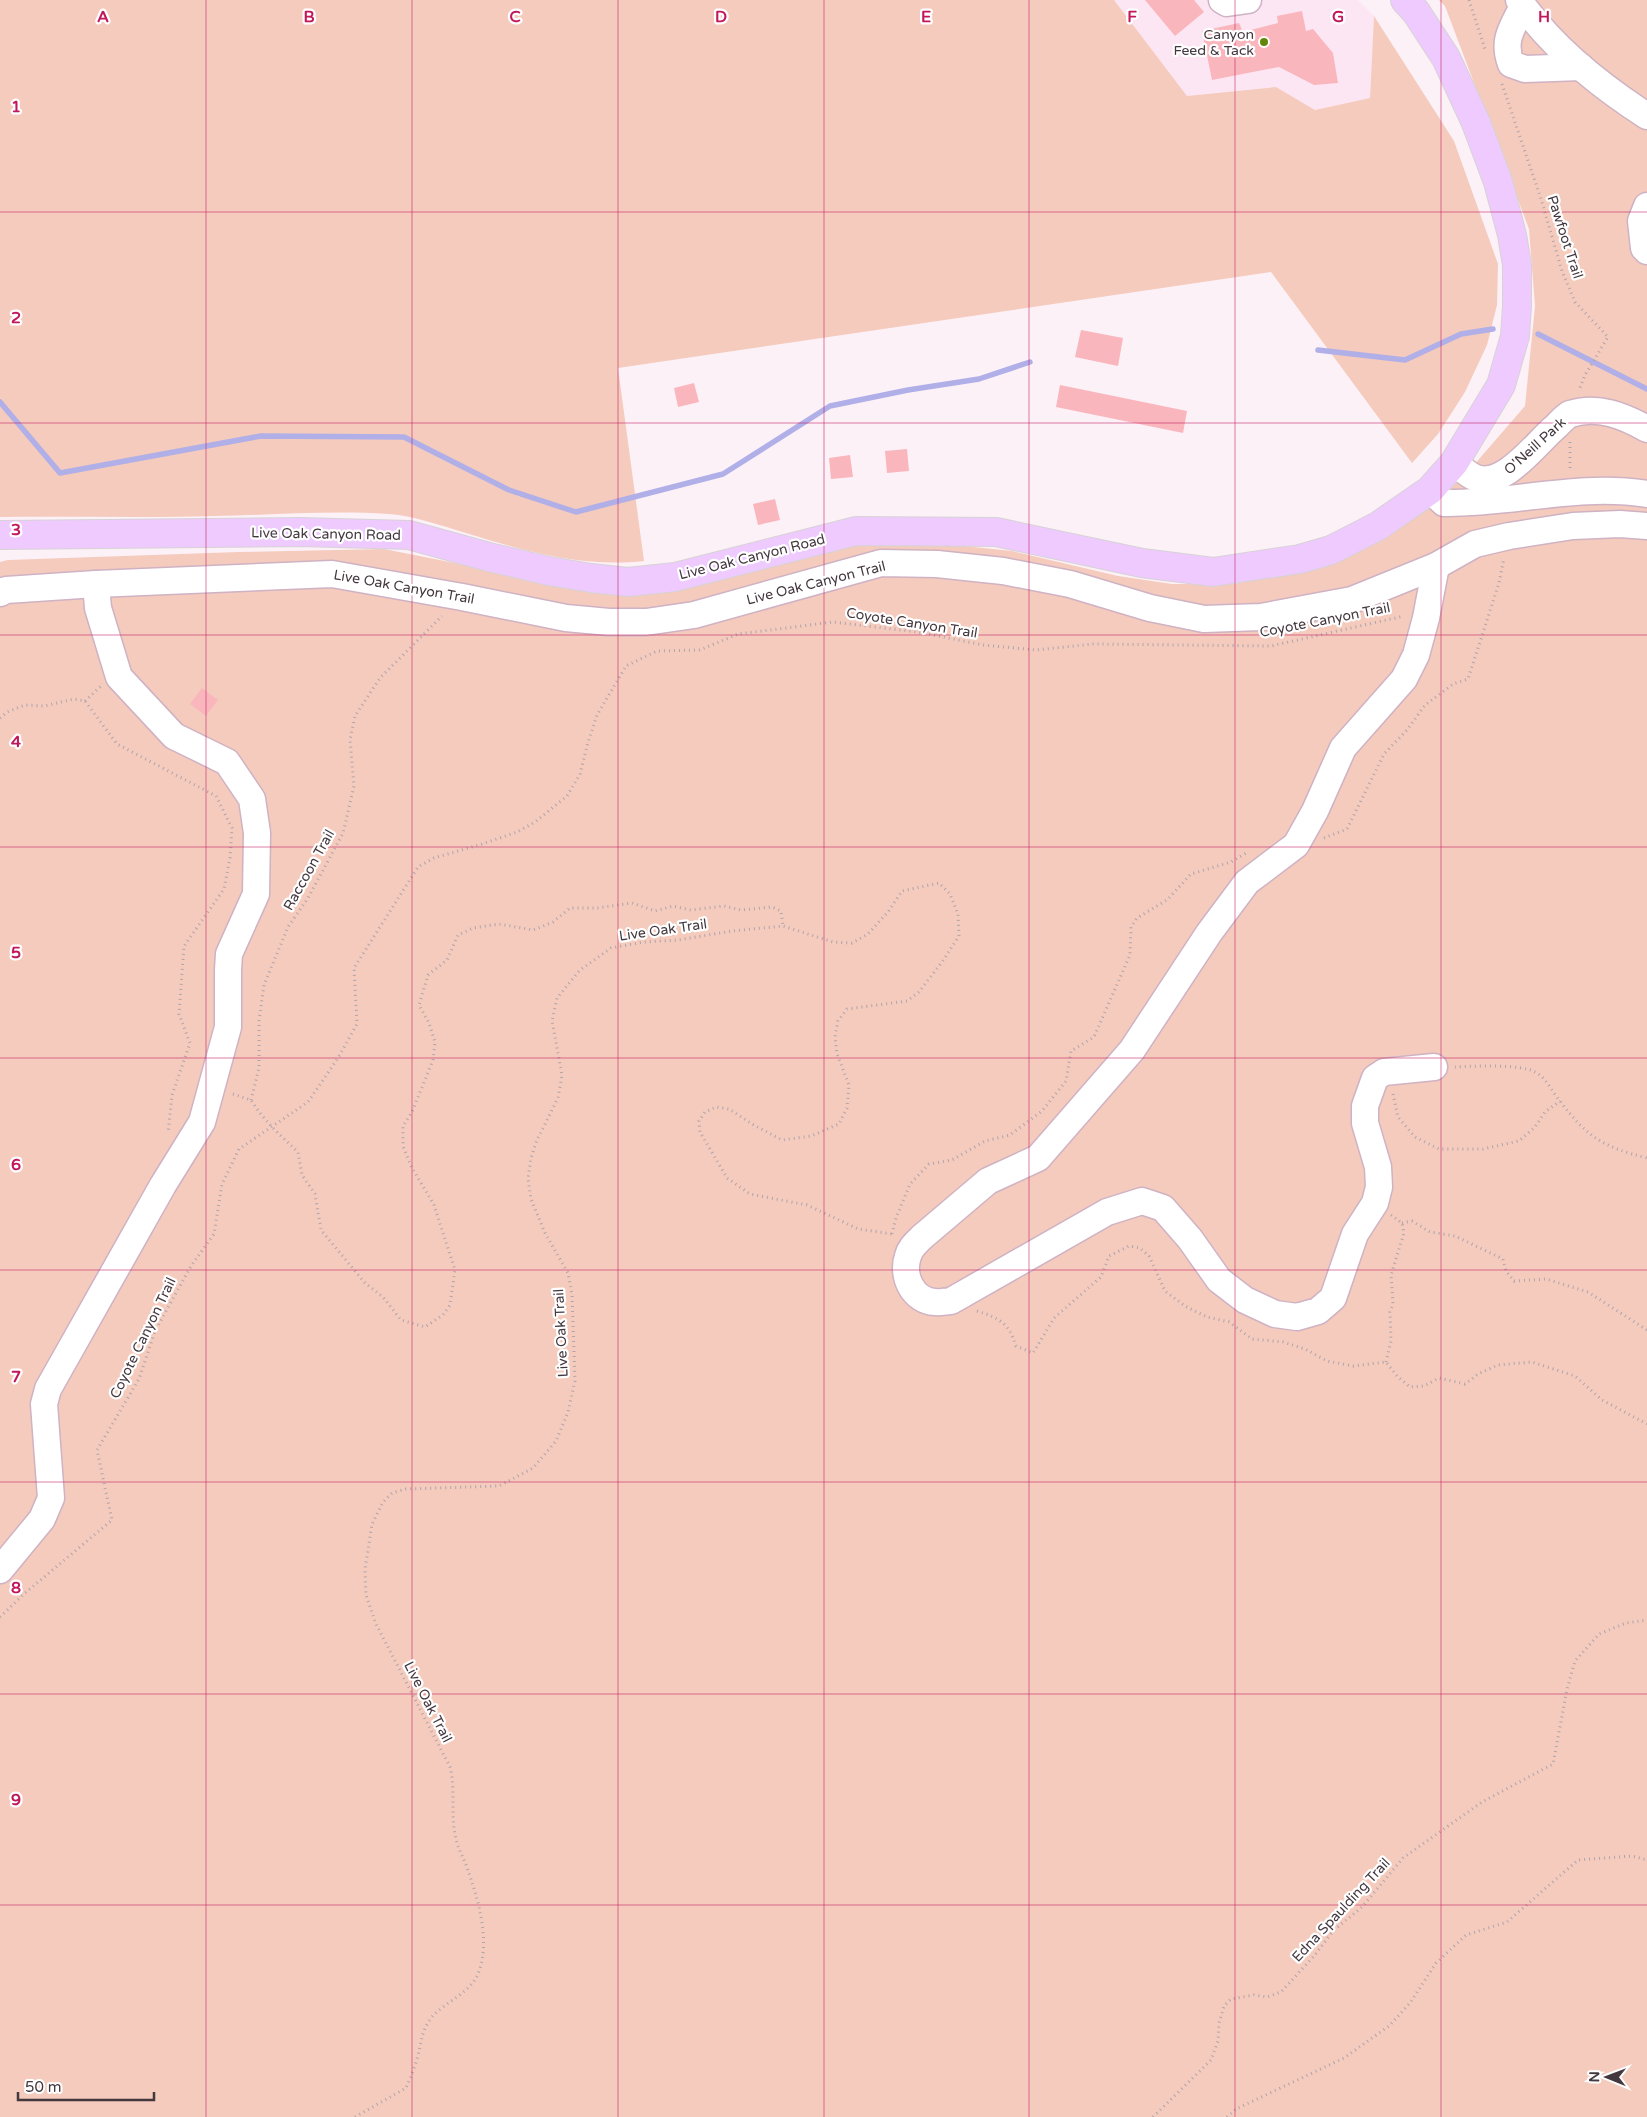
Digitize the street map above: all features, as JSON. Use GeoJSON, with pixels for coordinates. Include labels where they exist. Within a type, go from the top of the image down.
{"type":"FeatureCollection","features":[{"type":"Feature","properties":{"kind":"main road","name":"Live Oak Canyon Road"},"geometry":{"type":"LineString","coordinates":[[0,535],[300,532],[410,535],[549,571],[628,582],[675,577],[856,531],[996,532],[1142,563],[1213,572],[1300,559],[1331,550],[1378,526],[1430,490],[1459,454],[1500,385],[1515,336],[1517,265],[1512,235],[1498,182],[1476,123],[1446,58],[1416,12],[1405,0]]}},
{"type":"Feature","properties":{"kind":"street"},"geometry":{"type":"LineString","coordinates":[[1222,0],[1227,3],[1248,0]]}},
{"type":"Feature","properties":{"kind":"street"},"geometry":{"type":"LineString","coordinates":[[1581,67],[1525,69],[1511,64],[1506,52],[1507,37],[1521,3],[1550,40],[1581,67],[1647,116]]}},
{"type":"Feature","properties":{"kind":"street"},"geometry":{"type":"LineString","coordinates":[[1647,206],[1641,221],[1644,248],[1647,251]]}},
{"type":"Feature","properties":{"kind":"street","name":"O'Neill Park"},"geometry":{"type":"LineString","coordinates":[[1459,454],[1476,478],[1490,481],[1507,471],[1569,414],[1594,411],[1615,413],[1647,429]]}},
{"type":"Feature","properties":{"kind":"street"},"geometry":{"type":"LineString","coordinates":[[1507,471],[1512,498]]}},
{"type":"Feature","properties":{"kind":"street","name":"O'Neill Park"},"geometry":{"type":"LineString","coordinates":[[1430,490],[1444,504],[1469,504],[1571,491],[1647,494]]}},
{"type":"Feature","properties":{"kind":"street","name":"Live Oak Canyon Trail"},"geometry":{"type":"LineString","coordinates":[[0,593],[6,590],[96,584],[332,574],[462,596],[566,618],[609,622],[646,622],[694,615],[881,564],[937,564],[1003,571],[1070,584],[1150,608],[1204,619],[1261,617],[1352,600],[1436,566],[1475,544],[1510,536],[1573,526],[1620,524],[1647,526]]}},
{"type":"Feature","properties":{"kind":"street"},"geometry":{"type":"LineString","coordinates":[[1434,1068],[1384,1072],[1375,1078],[1365,1106],[1365,1123],[1378,1167],[1379,1187],[1375,1203],[1355,1234],[1333,1298],[1318,1311],[1297,1317],[1274,1314],[1245,1300],[1219,1280],[1190,1239],[1162,1208],[1142,1201],[1107,1212],[951,1301],[935,1302],[921,1298],[912,1290],[906,1266],[908,1255],[922,1237],[988,1181],[1038,1158],[1132,1050],[1209,932],[1248,882],[1296,845],[1315,811],[1343,748],[1404,679],[1416,655],[1426,618],[1436,566]]}},
{"type":"Feature","properties":{"kind":"street"},"geometry":{"type":"LineString","coordinates":[[0,1570],[42,1519],[51,1498],[44,1404],[48,1389],[163,1186],[202,1122],[228,1027],[229,954],[256,894],[257,833],[252,798],[227,762],[174,736],[118,677],[98,608],[96,584]]}},
{"type":"Feature","properties":{"kind":"path"},"geometry":{"type":"LineString","coordinates":[[1468,0],[1487,53]]}},
{"type":"Feature","properties":{"kind":"path","name":"Pawfoot Trail"},"geometry":{"type":"LineString","coordinates":[[1502,83],[1541,199],[1562,271],[1574,302],[1608,338],[1585,375],[1569,414],[1570,471]]}},
{"type":"Feature","properties":{"kind":"path","name":"Raccoon Trail"},"geometry":{"type":"LineString","coordinates":[[251,1100],[259,1068],[259,1020],[264,985],[288,927],[308,898],[343,833],[354,786],[350,740],[355,716],[380,678],[462,596]]}},
{"type":"Feature","properties":{"kind":"path","name":"Coyote Canyon Trail"},"geometry":{"type":"LineString","coordinates":[[0,1617],[24,1594],[112,1520],[98,1450],[139,1378],[160,1323],[191,1266],[214,1234],[222,1184],[239,1149],[308,1102],[338,1058],[357,1024],[354,968],[418,867],[434,858],[517,832],[535,822],[567,796],[580,774],[597,715],[626,666],[657,651],[700,650],[738,634],[833,622],[918,632],[983,646],[1036,650],[1093,644],[1271,646],[1409,615],[1426,618]]}},
{"type":"Feature","properties":{"kind":"path"},"geometry":{"type":"LineString","coordinates":[[0,718],[7,712],[25,705],[44,706],[74,700],[85,701],[117,744],[216,796],[232,828],[230,858],[224,889],[184,946],[178,1014],[190,1043],[172,1096],[168,1136]]}},
{"type":"Feature","properties":{"kind":"path","name":"Live Oak Trail"},"geometry":{"type":"LineString","coordinates":[[355,2117],[406,2088],[418,2058],[422,2033],[432,2016],[467,1987],[476,1977],[482,1961],[482,1926],[477,1896],[456,1840],[453,1816],[454,1783],[450,1767],[376,1624],[366,1595],[365,1569],[372,1524],[384,1502],[392,1493],[406,1489],[499,1486],[532,1468],[556,1441],[568,1412],[575,1381],[572,1294],[568,1273],[545,1233],[532,1200],[528,1179],[531,1158],[537,1140],[558,1098],[562,1075],[552,1021],[557,998],[580,970],[611,948],[732,931],[783,926],[833,942],[852,943],[868,934],[888,912],[902,891],[939,883],[950,894],[958,914],[959,936],[919,992],[907,1001],[847,1009],[838,1021],[835,1037],[837,1054],[849,1085],[847,1108],[839,1124],[811,1136],[782,1140],[752,1124],[730,1109],[716,1107],[705,1112],[699,1121],[700,1132],[727,1178],[750,1194],[807,1205],[858,1229],[892,1234],[890,1243],[897,1256],[906,1266]]}},
{"type":"Feature","properties":{"kind":"path"},"geometry":{"type":"LineString","coordinates":[[212,1088],[251,1100],[271,1127],[298,1152],[302,1175],[315,1194],[321,1230],[349,1261],[365,1283],[383,1297],[401,1320],[425,1327],[443,1315],[450,1305],[455,1270],[434,1205],[408,1160],[403,1146],[403,1126],[412,1112],[433,1060],[435,1042],[430,1023],[420,1005],[428,975],[447,960],[458,935],[473,928],[499,924],[533,930],[553,922],[570,908],[597,908],[632,903],[656,911],[673,906],[691,910],[724,906],[741,910],[772,907],[781,911],[783,926]]}},
{"type":"Feature","properties":{"kind":"path"},"geometry":{"type":"LineString","coordinates":[[1434,1068],[1474,1066],[1534,1071],[1544,1079],[1581,1128],[1599,1141],[1618,1150],[1647,1158]]}},
{"type":"Feature","properties":{"kind":"path"},"geometry":{"type":"LineString","coordinates":[[1384,1072],[1393,1093],[1398,1117],[1415,1138],[1439,1148],[1483,1149],[1519,1141],[1535,1127],[1545,1112],[1560,1101]]}},
{"type":"Feature","properties":{"kind":"path"},"geometry":{"type":"LineString","coordinates":[[1375,1203],[1402,1223],[1404,1233],[1391,1275],[1393,1304],[1390,1312],[1391,1341],[1386,1362]]}},
{"type":"Feature","properties":{"kind":"path"},"geometry":{"type":"LineString","coordinates":[[1402,1223],[1412,1221],[1430,1232],[1455,1236],[1504,1259],[1506,1271],[1514,1281],[1546,1279],[1588,1292],[1647,1330]]}},
{"type":"Feature","properties":{"kind":"path"},"geometry":{"type":"LineString","coordinates":[[968,1312],[976,1310],[998,1317],[1012,1333],[1016,1346],[1033,1353],[1054,1318],[1101,1277],[1110,1256],[1129,1246],[1140,1248],[1149,1256],[1165,1291],[1185,1306],[1207,1317],[1228,1322],[1252,1339],[1283,1342],[1306,1349],[1327,1361],[1353,1366],[1386,1362]]}},
{"type":"Feature","properties":{"kind":"path"},"geometry":{"type":"LineString","coordinates":[[1386,1362],[1397,1376],[1410,1387],[1424,1386],[1439,1378],[1465,1384],[1478,1374],[1498,1365],[1532,1362],[1575,1376],[1602,1400],[1647,1424]]}},
{"type":"Feature","properties":{"kind":"path","name":"Edna Spaulding Trail"},"geometry":{"type":"LineString","coordinates":[[1153,2117],[1211,2060],[1218,2041],[1219,2023],[1224,2006],[1231,1999],[1254,1995],[1266,1997],[1281,1992],[1315,1955],[1333,1931],[1362,1907],[1404,1858],[1482,1802],[1553,1764],[1567,1689],[1575,1661],[1599,1634],[1626,1623],[1647,1620]]}},
{"type":"Feature","properties":{"kind":"path"},"geometry":{"type":"LineString","coordinates":[[1227,2117],[1236,2109],[1344,2058],[1389,2026],[1410,2004],[1436,1963],[1466,1935],[1506,1922],[1578,1860],[1632,1856],[1647,1860]]}},
{"type":"Feature","properties":{"kind":"shaded area"},"geometry":{"type":"Polygon","coordinates":[[[0,0],[1114,0],[1187,96],[1276,87],[1315,110],[1370,98],[1374,16],[1454,141],[1498,264],[1497,305],[1487,345],[1465,392],[1438,434],[1412,463],[1271,272],[618,368],[644,561],[599,562],[532,552],[418,519],[389,514],[324,513],[188,517],[0,517],[0,0]]]}},
{"type":"Feature","properties":{"kind":"shaded area"},"geometry":{"type":"Polygon","coordinates":[[[1114,0],[1358,0],[1374,16],[1370,98],[1315,110],[1276,87],[1187,96],[1114,0]]]}},
{"type":"Feature","properties":{"kind":"shaded area"},"geometry":{"type":"Polygon","coordinates":[[[1439,0],[1647,0],[1647,2117],[0,2117],[0,562],[8,560],[239,552],[384,549],[576,587],[846,542],[945,544],[1012,551],[1118,576],[1172,584],[1234,584],[1298,572],[1404,524],[1467,473],[1525,406],[1535,306],[1529,229],[1445,6],[1439,0]]]}},
{"type":"Feature","properties":{"kind":"building"},"geometry":{"type":"Polygon","coordinates":[[[1145,0],[1194,0],[1204,12],[1175,36],[1145,0]]]}},
{"type":"Feature","properties":{"kind":"building","name":"Canyon Feed & Tack"},"geometry":{"type":"Polygon","coordinates":[[[1302,11],[1306,31],[1313,29],[1333,53],[1338,83],[1314,85],[1279,67],[1212,80],[1202,31],[1239,23],[1243,32],[1278,23],[1277,16],[1302,11]]]}},
{"type":"Feature","properties":{"kind":"building"},"geometry":{"type":"Polygon","coordinates":[[[1081,330],[1123,338],[1118,366],[1075,357],[1081,330]]]}},
{"type":"Feature","properties":{"kind":"building"},"geometry":{"type":"Polygon","coordinates":[[[694,383],[699,402],[678,407],[674,388],[694,383]]]}},
{"type":"Feature","properties":{"kind":"building"},"geometry":{"type":"Polygon","coordinates":[[[1060,385],[1187,411],[1183,433],[1056,407],[1060,385]]]}},
{"type":"Feature","properties":{"kind":"building"},"geometry":{"type":"Polygon","coordinates":[[[907,449],[909,471],[887,473],[885,451],[907,449]]]}},
{"type":"Feature","properties":{"kind":"building"},"geometry":{"type":"Polygon","coordinates":[[[850,455],[853,477],[831,479],[829,458],[850,455]]]}},
{"type":"Feature","properties":{"kind":"building"},"geometry":{"type":"Polygon","coordinates":[[[775,499],[780,520],[758,525],[753,504],[775,499]]]}},
{"type":"Feature","properties":{"kind":"building"},"geometry":{"type":"Polygon","coordinates":[[[202,688],[218,700],[206,716],[190,704],[202,688]]]}},
{"type":"Feature","properties":{"kind":"waterway"},"geometry":{"type":"LineString","coordinates":[[1318,350],[1405,360],[1461,334],[1493,329]]}},
{"type":"Feature","properties":{"kind":"waterway"},"geometry":{"type":"LineString","coordinates":[[1538,334],[1647,389]]}},
{"type":"Feature","properties":{"kind":"waterway"},"geometry":{"type":"LineString","coordinates":[[0,402],[60,473],[261,436],[404,437],[509,490],[576,512],[723,474],[830,406],[908,390],[979,379],[1030,362]]}},
{"type":"Feature","properties":{"kind":"place","name":"Canyon Feed & Tack"},"geometry":{"type":"Point","coordinates":[1264,42]}}]}
